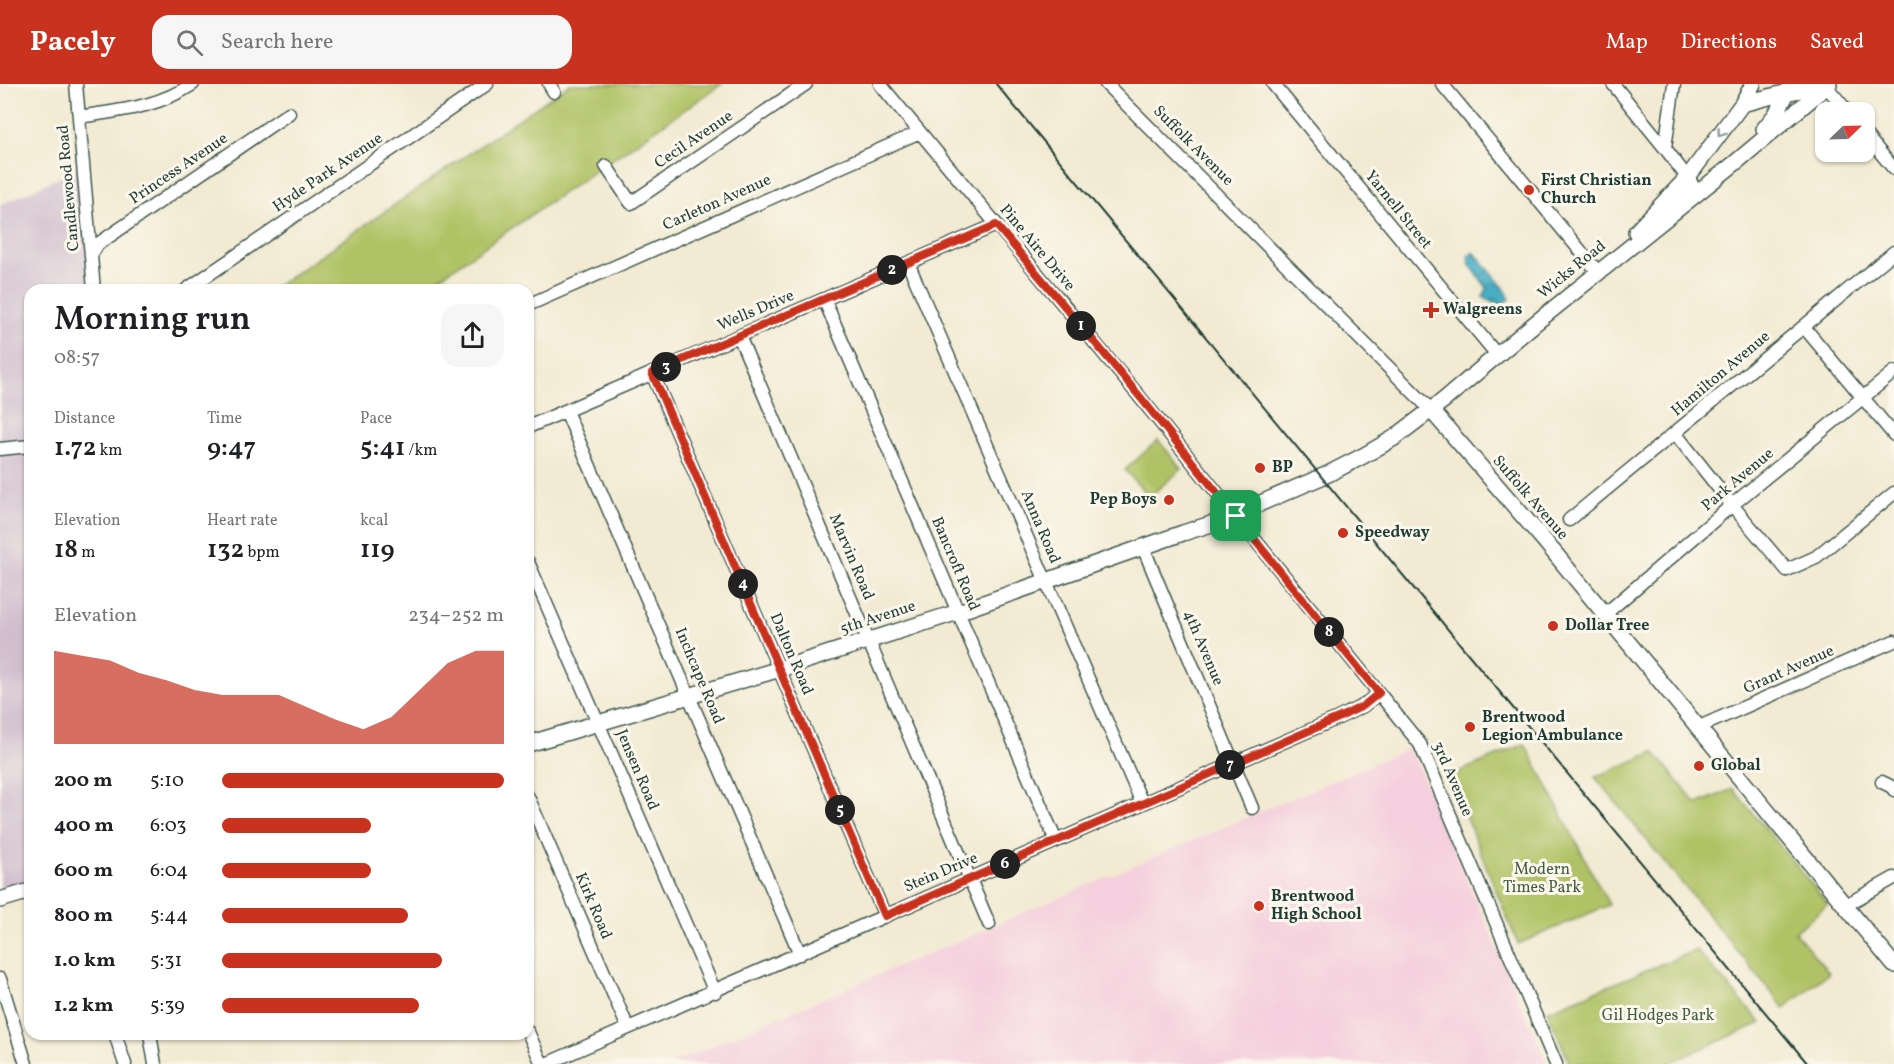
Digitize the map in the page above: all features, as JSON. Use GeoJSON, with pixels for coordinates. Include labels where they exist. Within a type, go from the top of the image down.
{"type":"FeatureCollection","features":[{"type":"Feature","properties":{"kind":"main road"},"geometry":{"type":"LineString","coordinates":[[1598,272],[1688,177],[1742,104],[1753,84]]}},
{"type":"Feature","properties":{"kind":"main road","name":"Wicks Road"},"geometry":{"type":"LineString","coordinates":[[1236,516],[1328,474],[1394,438],[1735,163],[1827,85]]}},
{"type":"Feature","properties":{"kind":"main road"},"geometry":{"type":"LineString","coordinates":[[1742,104],[1790,88],[1827,85]]}},
{"type":"Feature","properties":{"kind":"main road"},"geometry":{"type":"LineString","coordinates":[[1735,163],[1776,114],[1790,88]]}},
{"type":"Feature","properties":{"kind":"main road","name":"Suffolk Avenue"},"geometry":{"type":"LineString","coordinates":[[1431,410],[1543,539],[1894,965]]}},
{"type":"Feature","properties":{"kind":"main road","name":"5th Avenue"},"geometry":{"type":"LineString","coordinates":[[534,742],[780,669],[958,612],[1045,580],[1236,516]]}},
{"type":"Feature","properties":{"kind":"main road"},"geometry":{"type":"LineString","coordinates":[[0,900],[24,893]]}},
{"type":"Feature","properties":{"kind":"street","name":"Candlewood Road"},"geometry":{"type":"LineString","coordinates":[[76,84],[93,284]]}},
{"type":"Feature","properties":{"kind":"street"},"geometry":{"type":"LineString","coordinates":[[79,117],[151,105],[175,96],[193,84]]}},
{"type":"Feature","properties":{"kind":"street","name":"Hyde Park Avenue"},"geometry":{"type":"LineString","coordinates":[[195,284],[487,84]]}},
{"type":"Feature","properties":{"kind":"street","name":"Cecil Avenue"},"geometry":{"type":"LineString","coordinates":[[606,166],[631,203],[806,84]]}},
{"type":"Feature","properties":{"kind":"street","name":"Pine Aire Drive"},"geometry":{"type":"LineString","coordinates":[[880,84],[1236,516]]}},
{"type":"Feature","properties":{"kind":"street","name":"Suffolk Avenue"},"geometry":{"type":"LineString","coordinates":[[1106,84],[1431,410]]}},
{"type":"Feature","properties":{"kind":"street","name":"Yarnell Street"},"geometry":{"type":"LineString","coordinates":[[1274,84],[1498,356]]}},
{"type":"Feature","properties":{"kind":"street"},"geometry":{"type":"LineString","coordinates":[[1442,84],[1598,272]]}},
{"type":"Feature","properties":{"kind":"street"},"geometry":{"type":"LineString","coordinates":[[1613,84],[1692,184],[1646,234]]}},
{"type":"Feature","properties":{"kind":"street"},"geometry":{"type":"LineString","coordinates":[[1665,148],[1674,84]]}},
{"type":"Feature","properties":{"kind":"street"},"geometry":{"type":"LineString","coordinates":[[1827,85],[1840,102]]}},
{"type":"Feature","properties":{"kind":"street","name":"Princess Avenue"},"geometry":{"type":"LineString","coordinates":[[91,255],[98,244],[289,113]]}},
{"type":"Feature","properties":{"kind":"street","name":"Carleton Avenue"},"geometry":{"type":"LineString","coordinates":[[534,301],[920,132]]}},
{"type":"Feature","properties":{"kind":"street"},"geometry":{"type":"LineString","coordinates":[[1875,146],[1894,169]]}},
{"type":"Feature","properties":{"kind":"street","name":"Wells Drive"},"geometry":{"type":"LineString","coordinates":[[534,425],[996,225]]}},
{"type":"Feature","properties":{"kind":"street","name":"Hamilton Avenue"},"geometry":{"type":"LineString","coordinates":[[1569,520],[1894,252]]}},
{"type":"Feature","properties":{"kind":"street","name":"Anna Road"},"geometry":{"type":"LineString","coordinates":[[908,263],[1142,803]]}},
{"type":"Feature","properties":{"kind":"street","name":"Bancroft Road"},"geometry":{"type":"LineString","coordinates":[[824,299],[1056,841]]}},
{"type":"Feature","properties":{"kind":"street"},"geometry":{"type":"LineString","coordinates":[[1803,327],[1894,435]]}},
{"type":"Feature","properties":{"kind":"street","name":"Marvin Road"},"geometry":{"type":"LineString","coordinates":[[739,336],[990,924]]}},
{"type":"Feature","properties":{"kind":"street","name":"Park Avenue"},"geometry":{"type":"LineString","coordinates":[[1604,615],[1894,372]]}},
{"type":"Feature","properties":{"kind":"street","name":"Dalton Road"},"geometry":{"type":"LineString","coordinates":[[652,373],[885,916]]}},
{"type":"Feature","properties":{"kind":"street","name":"Inchcape Road"},"geometry":{"type":"LineString","coordinates":[[566,411],[800,954]]}},
{"type":"Feature","properties":{"kind":"street"},"geometry":{"type":"LineString","coordinates":[[1675,434],[1787,570],[1816,557],[1894,493]]}},
{"type":"Feature","properties":{"kind":"street"},"geometry":{"type":"LineString","coordinates":[[0,449],[24,447]]}},
{"type":"Feature","properties":{"kind":"street","name":"3rd Avenue"},"geometry":{"type":"LineString","coordinates":[[1236,516],[1270,561],[1420,744],[1556,1064]]}},
{"type":"Feature","properties":{"kind":"street","name":"4th Avenue"},"geometry":{"type":"LineString","coordinates":[[1143,547],[1252,808]]}},
{"type":"Feature","properties":{"kind":"street","name":"Jensen Road"},"geometry":{"type":"LineString","coordinates":[[534,575],[715,992]]}},
{"type":"Feature","properties":{"kind":"street","name":"Grant Avenue"},"geometry":{"type":"LineString","coordinates":[[1697,728],[1894,641]]}},
{"type":"Feature","properties":{"kind":"street","name":"Stein Drive"},"geometry":{"type":"LineString","coordinates":[[544,1064],[715,992],[1338,718],[1363,706],[1379,693]]}},
{"type":"Feature","properties":{"kind":"street"},"geometry":{"type":"LineString","coordinates":[[1881,782],[1894,790]]}},
{"type":"Feature","properties":{"kind":"street","name":"Kirk Road"},"geometry":{"type":"LineString","coordinates":[[534,811],[628,1028]]}},
{"type":"Feature","properties":{"kind":"street"},"geometry":{"type":"LineString","coordinates":[[1846,905],[1894,878]]}},
{"type":"Feature","properties":{"kind":"street"},"geometry":{"type":"LineString","coordinates":[[0,979],[27,1064]]}},
{"type":"Feature","properties":{"kind":"street"},"geometry":{"type":"LineString","coordinates":[[117,1040],[125,1064]]}},
{"type":"Feature","properties":{"kind":"street"},"geometry":{"type":"LineString","coordinates":[[151,1040],[155,1064]]}},
{"type":"Feature","properties":{"kind":"street"},"geometry":{"type":"LineString","coordinates":[[532,1040],[544,1064]]}},
{"type":"Feature","properties":{"kind":"shaded area"},"geometry":{"type":"Polygon","coordinates":[[[84,166],[94,284],[24,284],[24,892],[0,900],[0,205],[84,166]]]}},
{"type":"Feature","properties":{"kind":"shaded area","name":"Brentwood High School"},"geometry":{"type":"Polygon","coordinates":[[[1410,748],[1547,1064],[670,1064],[1410,748]]]}},
{"type":"Feature","properties":{"kind":"green space"},"geometry":{"type":"Polygon","coordinates":[[[570,84],[722,84],[430,284],[280,284],[570,84]]]}},
{"type":"Feature","properties":{"kind":"green space"},"geometry":{"type":"Polygon","coordinates":[[[1158,440],[1182,469],[1149,497],[1125,470],[1158,440]]]}},
{"type":"Feature","properties":{"kind":"green space","name":"Modern Times Park"},"geometry":{"type":"Polygon","coordinates":[[[1525,744],[1609,905],[1518,944],[1449,776],[1525,744]]]}},
{"type":"Feature","properties":{"kind":"green space"},"geometry":{"type":"Polygon","coordinates":[[[1654,752],[1697,804],[1733,789],[1828,904],[1795,932],[1829,973],[1784,1008],[1595,777],[1654,752]]]}},
{"type":"Feature","properties":{"kind":"green space","name":"Gil Hodges Park"},"geometry":{"type":"Polygon","coordinates":[[[1696,950],[1761,1023],[1667,1064],[1570,1064],[1547,1011],[1696,950]]]}},
{"type":"Feature","properties":{"kind":"water"},"geometry":{"type":"Polygon","coordinates":[[[1474,252],[1504,288],[1510,299],[1502,304],[1493,303],[1483,297],[1487,288],[1470,265],[1468,256],[1474,252]]]}},
{"type":"Feature","properties":{"kind":"railway"},"geometry":{"type":"LineString","coordinates":[[996,84],[1808,1064]]}},
{"type":"Feature","properties":{"kind":"place","name":"First Christian Church"},"geometry":{"type":"Point","coordinates":[1529,190]}},
{"type":"Feature","properties":{"kind":"place","name":"Walgreens"},"geometry":{"type":"Point","coordinates":[1431,310]}},
{"type":"Feature","properties":{"kind":"place","name":"BP"},"geometry":{"type":"Point","coordinates":[1260,468]}},
{"type":"Feature","properties":{"kind":"place","name":"Pep Boys"},"geometry":{"type":"Point","coordinates":[1169,500]}},
{"type":"Feature","properties":{"kind":"place","name":"Speedway"},"geometry":{"type":"Point","coordinates":[1343,533]}},
{"type":"Feature","properties":{"kind":"place","name":"Dollar Tree"},"geometry":{"type":"Point","coordinates":[1553,626]}},
{"type":"Feature","properties":{"kind":"place","name":"Brentwood Legion Ambulance"},"geometry":{"type":"Point","coordinates":[1470,727]}},
{"type":"Feature","properties":{"kind":"place","name":"Global"},"geometry":{"type":"Point","coordinates":[1699,766]}},
{"type":"Feature","properties":{"kind":"place","name":"Brentwood High School"},"geometry":{"type":"Point","coordinates":[1259,906]}},
{"type":"Feature","properties":{"kind":"route"},"geometry":{"type":"LineString","coordinates":[[996,225],[1236,516],[1270,561],[1379,693],[1363,706],[1338,718],[885,916],[652,373],[996,225]]}}]}
